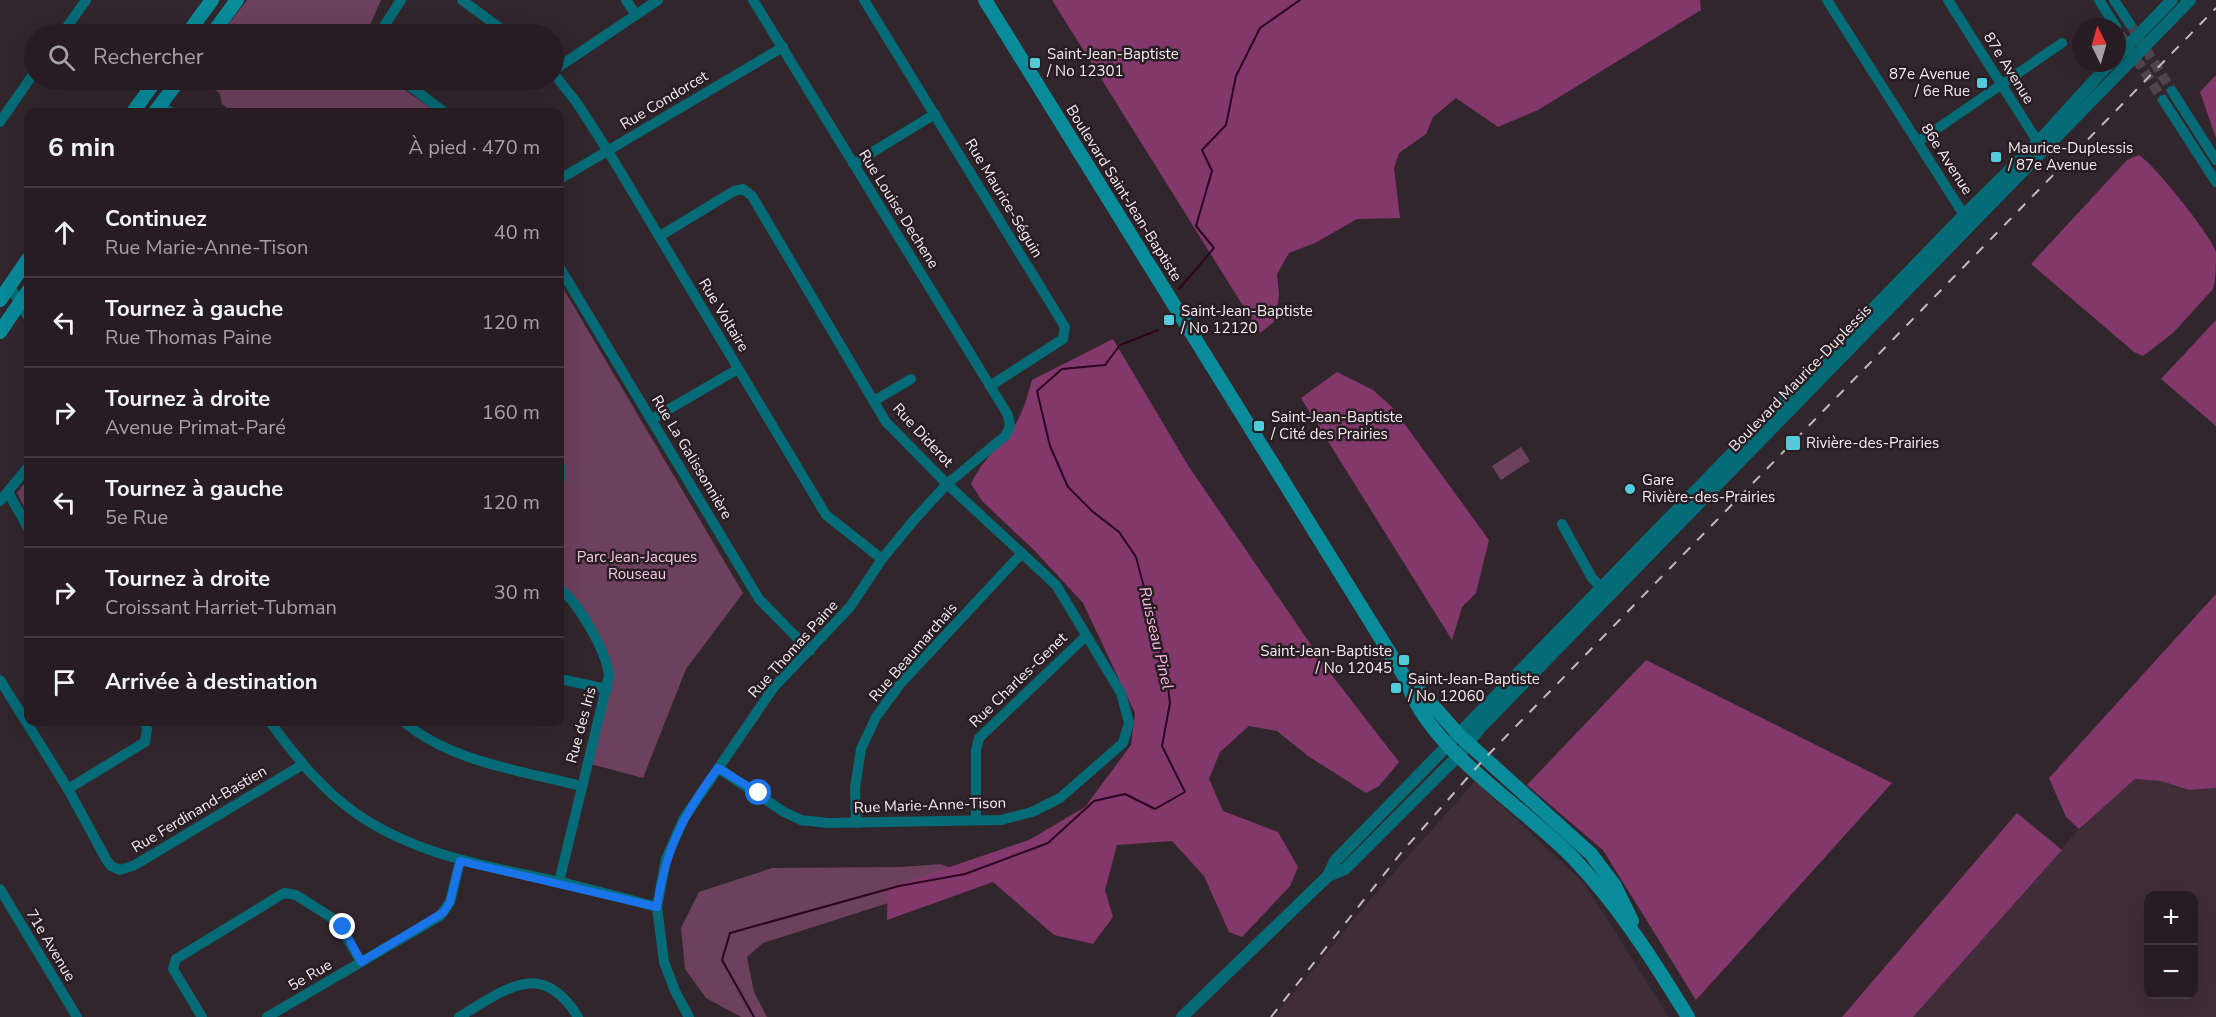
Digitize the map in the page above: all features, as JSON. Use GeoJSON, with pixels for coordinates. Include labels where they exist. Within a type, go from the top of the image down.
{"type":"FeatureCollection","features":[{"type":"Feature","properties":{"kind":"main road"},"geometry":{"type":"LineString","coordinates":[[194,24],[212,0]]}},
{"type":"Feature","properties":{"kind":"main road"},"geometry":{"type":"LineString","coordinates":[[219,24],[237,0]]}},
{"type":"Feature","properties":{"kind":"main road","name":"Boulevard Saint-Jean-Baptiste"},"geometry":{"type":"LineString","coordinates":[[985,0],[1406,679],[1412,699],[1459,745],[1591,854],[1615,886],[1644,947],[1688,1017]]}},
{"type":"Feature","properties":{"kind":"main road"},"geometry":{"type":"LineString","coordinates":[[136,108],[149,90]]}},
{"type":"Feature","properties":{"kind":"main road"},"geometry":{"type":"LineString","coordinates":[[163,108],[174,90]]}},
{"type":"Feature","properties":{"kind":"main road"},"geometry":{"type":"LineString","coordinates":[[0,300],[24,266]]}},
{"type":"Feature","properties":{"kind":"main road"},"geometry":{"type":"LineString","coordinates":[[0,332],[24,297]]}},
{"type":"Feature","properties":{"kind":"street"},"geometry":{"type":"LineString","coordinates":[[69,24],[86,0]]}},
{"type":"Feature","properties":{"kind":"street"},"geometry":{"type":"LineString","coordinates":[[385,24],[401,0]]}},
{"type":"Feature","properties":{"kind":"street"},"geometry":{"type":"LineString","coordinates":[[462,0],[494,24]]}},
{"type":"Feature","properties":{"kind":"street"},"geometry":{"type":"LineString","coordinates":[[626,0],[636,15]]}},
{"type":"Feature","properties":{"kind":"street"},"geometry":{"type":"LineString","coordinates":[[564,63],[658,0]]}},
{"type":"Feature","properties":{"kind":"street","name":"Rue Louise Dechene"},"geometry":{"type":"LineString","coordinates":[[753,0],[1008,415],[1010,427],[1005,436]]}},
{"type":"Feature","properties":{"kind":"street","name":"Rue Maurice-Séguin"},"geometry":{"type":"LineString","coordinates":[[864,0],[1065,327],[1063,339],[990,386]]}},
{"type":"Feature","properties":{"kind":"street","name":"86e Avenue"},"geometry":{"type":"LineString","coordinates":[[1827,0],[1964,214]]}},
{"type":"Feature","properties":{"kind":"street","name":"87e Avenue"},"geometry":{"type":"LineString","coordinates":[[1948,0],[2041,147]]}},
{"type":"Feature","properties":{"kind":"street"},"geometry":{"type":"LineString","coordinates":[[2099,0],[2110,18]]}},
{"type":"Feature","properties":{"kind":"street"},"geometry":{"type":"LineString","coordinates":[[2114,0],[2130,24]]}},
{"type":"Feature","properties":{"kind":"street","name":"Boulevard Maurice-Duplessis"},"geometry":{"type":"LineString","coordinates":[[2126,48],[2172,0]]}},
{"type":"Feature","properties":{"kind":"street","name":"Boulevard Maurice-Duplessis"},"geometry":{"type":"LineString","coordinates":[[1605,591],[2041,147],[2127,66],[2190,0]]}},
{"type":"Feature","properties":{"kind":"street"},"geometry":{"type":"LineString","coordinates":[[1919,141],[2001,82],[2062,43]]}},
{"type":"Feature","properties":{"kind":"street","name":"Rue Condorcet"},"geometry":{"type":"LineString","coordinates":[[564,177],[783,47]]}},
{"type":"Feature","properties":{"kind":"street","name":"Boulevard Maurice-Duplessis"},"geometry":{"type":"LineString","coordinates":[[1182,1017],[1328,876],[1335,861],[1480,728],[1605,591],[1964,214],[2041,147],[2104,72]]}},
{"type":"Feature","properties":{"kind":"street","name":"Rue Voltaire"},"geometry":{"type":"LineString","coordinates":[[564,87],[608,151],[660,236],[826,515],[882,559]]}},
{"type":"Feature","properties":{"kind":"street"},"geometry":{"type":"LineString","coordinates":[[0,122],[24,88]]}},
{"type":"Feature","properties":{"kind":"street"},"geometry":{"type":"LineString","coordinates":[[415,90],[439,108]]}},
{"type":"Feature","properties":{"kind":"street"},"geometry":{"type":"LineString","coordinates":[[2172,91],[2216,160]]}},
{"type":"Feature","properties":{"kind":"street"},"geometry":{"type":"LineString","coordinates":[[2163,100],[2216,182]]}},
{"type":"Feature","properties":{"kind":"street"},"geometry":{"type":"LineString","coordinates":[[853,164],[934,114]]}},
{"type":"Feature","properties":{"kind":"street","name":"Rue Diderot"},"geometry":{"type":"LineString","coordinates":[[660,236],[734,191],[743,189],[748,192],[886,422],[947,484],[1056,585],[1121,693],[1128,712],[1127,733]]}},
{"type":"Feature","properties":{"kind":"street","name":"Rue La Galissonnière"},"geometry":{"type":"LineString","coordinates":[[564,275],[759,599],[810,651]]}},
{"type":"Feature","properties":{"kind":"street"},"geometry":{"type":"LineString","coordinates":[[10,286],[24,310]]}},
{"type":"Feature","properties":{"kind":"street"},"geometry":{"type":"LineString","coordinates":[[652,419],[738,369]]}},
{"type":"Feature","properties":{"kind":"street"},"geometry":{"type":"LineString","coordinates":[[874,401],[911,379]]}},
{"type":"Feature","properties":{"kind":"street","name":"Rue Thomas Paine"},"geometry":{"type":"LineString","coordinates":[[689,1017],[675,991],[664,962],[657,907],[671,844],[691,805],[774,687],[850,607],[882,559],[947,484],[1005,436]]}},
{"type":"Feature","properties":{"kind":"street"},"geometry":{"type":"LineString","coordinates":[[0,501],[24,472]]}},
{"type":"Feature","properties":{"kind":"street"},"geometry":{"type":"LineString","coordinates":[[8,492],[24,521]]}},
{"type":"Feature","properties":{"kind":"street"},"geometry":{"type":"LineString","coordinates":[[1562,524],[1592,578],[1605,591]]}},
{"type":"Feature","properties":{"kind":"street","name":"Rue Beaumarchais"},"geometry":{"type":"LineString","coordinates":[[856,823],[855,788],[861,749],[876,717],[900,684],[1022,553]]}},
{"type":"Feature","properties":{"kind":"street","name":"Rue des Iris"},"geometry":{"type":"LineString","coordinates":[[559,882],[581,786],[607,689],[608,664],[564,592]]}},
{"type":"Feature","properties":{"kind":"street","name":"Rue Charles-Genet"},"geometry":{"type":"LineString","coordinates":[[976,820],[976,750],[979,738],[1086,636]]}},
{"type":"Feature","properties":{"kind":"street","name":"Rue Ferdinand-Bastien"},"geometry":{"type":"LineString","coordinates":[[0,680],[4,698],[68,789],[106,860],[115,869],[124,870],[302,765]]}},
{"type":"Feature","properties":{"kind":"street"},"geometry":{"type":"LineString","coordinates":[[564,680],[607,689]]}},
{"type":"Feature","properties":{"kind":"street"},"geometry":{"type":"LineString","coordinates":[[68,789],[145,742],[146,726]]}},
{"type":"Feature","properties":{"kind":"street"},"geometry":{"type":"LineString","coordinates":[[273,726],[302,765],[341,802],[373,825],[425,849],[460,861],[559,882],[657,907]]}},
{"type":"Feature","properties":{"kind":"street"},"geometry":{"type":"LineString","coordinates":[[409,726],[442,746],[474,758],[581,786]]}},
{"type":"Feature","properties":{"kind":"street","name":"Rue Marie-Anne-Tison"},"geometry":{"type":"LineString","coordinates":[[718,768],[801,820],[856,823],[1001,820],[1020,815],[1060,798],[1116,751],[1127,733]]}},
{"type":"Feature","properties":{"kind":"street","name":"5e Rue"},"geometry":{"type":"LineString","coordinates":[[267,1017],[444,912],[450,902],[460,861]]}},
{"type":"Feature","properties":{"kind":"street","name":"71e Avenue"},"geometry":{"type":"LineString","coordinates":[[0,889],[77,1017]]}},
{"type":"Feature","properties":{"kind":"street"},"geometry":{"type":"LineString","coordinates":[[202,1017],[173,969],[176,958],[284,893],[296,895],[337,921],[361,962]]}},
{"type":"Feature","properties":{"kind":"street"},"geometry":{"type":"LineString","coordinates":[[459,1017],[513,985],[543,984],[564,996],[578,1017]]}},
{"type":"Feature","properties":{"kind":"shaded area"},"geometry":{"type":"Polygon","coordinates":[[[1052,0],[1700,0],[1701,10],[1538,110],[1498,127],[1456,98],[1433,117],[1426,134],[1399,153],[1394,168],[1400,218],[1357,219],[1315,243],[1289,253],[1277,274],[1279,294],[1276,320],[1260,333],[1052,0]]]}},
{"type":"Feature","properties":{"kind":"shaded area"},"geometry":{"type":"Polygon","coordinates":[[[2216,75],[2216,138],[2200,92],[2216,75]]]}},
{"type":"Feature","properties":{"kind":"shaded area"},"geometry":{"type":"Polygon","coordinates":[[[2139,155],[2157,172],[2182,202],[2205,233],[2216,253],[2213,289],[2173,333],[2143,356],[2134,352],[2031,264],[2127,160],[2139,155]]]}},
{"type":"Feature","properties":{"kind":"shaded area"},"geometry":{"type":"Polygon","coordinates":[[[2216,320],[2216,426],[2161,379],[2216,320]]]}},
{"type":"Feature","properties":{"kind":"shaded area"},"geometry":{"type":"Polygon","coordinates":[[[1113,339],[1189,467],[1331,674],[1399,762],[1379,786],[1366,793],[1308,756],[1277,731],[1249,726],[1220,752],[1209,779],[1223,811],[1278,832],[1298,867],[1290,886],[1242,937],[1229,932],[1204,876],[1172,841],[1117,845],[1105,890],[1113,917],[1093,944],[1054,935],[993,882],[887,920],[888,888],[1029,840],[1085,807],[1131,745],[1135,713],[1083,603],[1035,551],[983,502],[971,484],[984,462],[1018,420],[1032,380],[1113,339]]]}},
{"type":"Feature","properties":{"kind":"shaded area"},"geometry":{"type":"Polygon","coordinates":[[[1337,372],[1373,390],[1393,408],[1489,540],[1476,593],[1462,607],[1452,640],[1301,398],[1337,372]]]}},
{"type":"Feature","properties":{"kind":"shaded area"},"geometry":{"type":"Polygon","coordinates":[[[2216,594],[2216,788],[2189,790],[2161,781],[2135,779],[2079,829],[2066,817],[2049,778],[2216,594]]]}},
{"type":"Feature","properties":{"kind":"shaded area"},"geometry":{"type":"Polygon","coordinates":[[[1646,660],[1892,783],[1696,1000],[1603,850],[1527,785],[1646,660]]]}},
{"type":"Feature","properties":{"kind":"shaded area"},"geometry":{"type":"Polygon","coordinates":[[[2135,779],[2161,781],[2189,790],[2216,788],[2216,1017],[1913,1017],[2079,829],[2135,779]]]}},
{"type":"Feature","properties":{"kind":"shaded area"},"geometry":{"type":"Polygon","coordinates":[[[1475,781],[1584,883],[1669,1017],[1274,1017],[1369,901],[1475,781]]]}},
{"type":"Feature","properties":{"kind":"shaded area"},"geometry":{"type":"Polygon","coordinates":[[[2017,813],[2062,850],[1913,1017],[1842,1017],[2017,813]]]}},
{"type":"Feature","properties":{"kind":"green space"},"geometry":{"type":"Polygon","coordinates":[[[247,0],[381,0],[370,24],[229,24],[247,0]]]}},
{"type":"Feature","properties":{"kind":"green space"},"geometry":{"type":"Polygon","coordinates":[[[216,90],[405,90],[430,108],[227,108],[222,104],[220,94],[216,90]]]}},
{"type":"Feature","properties":{"kind":"green space","name":"Parc Jean-Jacques Rouseau"},"geometry":{"type":"Polygon","coordinates":[[[564,290],[743,593],[686,669],[643,778],[587,763],[608,664],[564,595],[564,290]]]}},
{"type":"Feature","properties":{"kind":"green space"},"geometry":{"type":"Polygon","coordinates":[[[1521,447],[1530,461],[1501,480],[1492,466],[1521,447]]]}},
{"type":"Feature","properties":{"kind":"green space"},"geometry":{"type":"Polygon","coordinates":[[[24,484],[24,507],[17,493],[24,484]]]}},
{"type":"Feature","properties":{"kind":"green space"},"geometry":{"type":"Polygon","coordinates":[[[941,864],[965,874],[957,887],[885,904],[763,943],[747,957],[754,992],[767,1017],[741,1017],[706,998],[685,969],[681,928],[699,892],[772,868],[901,867],[941,864]]]}},
{"type":"Feature","properties":{"kind":"waterway","name":"Ruisseau Pinel"},"geometry":{"type":"LineString","coordinates":[[1179,289],[1214,248],[1196,226],[1212,171],[1202,150],[1226,125],[1236,76],[1260,28],[1300,0]]}},
{"type":"Feature","properties":{"kind":"waterway","name":"Ruisseau Pinel"},"geometry":{"type":"LineString","coordinates":[[754,1017],[722,960],[730,933],[899,886],[965,874],[1048,843],[1094,801],[1125,794],[1155,809],[1185,792],[1162,746],[1170,703],[1166,671],[1136,557],[1119,532],[1092,511],[1068,487],[1050,446],[1037,391],[1062,369],[1105,365],[1120,345],[1158,330]]}},
{"type":"Feature","properties":{"kind":"tunnel"},"geometry":{"type":"LineString","coordinates":[[2130,24],[2172,91]]}},
{"type":"Feature","properties":{"kind":"tunnel"},"geometry":{"type":"LineString","coordinates":[[2126,43],[2163,100]]}},
{"type":"Feature","properties":{"kind":"railway"},"geometry":{"type":"LineString","coordinates":[[1271,1017],[1401,853],[1484,759],[2216,8]]}},
{"type":"Feature","properties":{"kind":"place","name":"Saint-Jean-Baptiste / No 12301"},"geometry":{"type":"Point","coordinates":[1035,63]}},
{"type":"Feature","properties":{"kind":"place","name":"87e Avenue / 6e Rue"},"geometry":{"type":"Point","coordinates":[1982,83]}},
{"type":"Feature","properties":{"kind":"place","name":"Maurice-Duplessis / 87e Avenue"},"geometry":{"type":"Point","coordinates":[1996,157]}},
{"type":"Feature","properties":{"kind":"place","name":"Saint-Jean-Baptiste / No 12120"},"geometry":{"type":"Point","coordinates":[1169,320]}},
{"type":"Feature","properties":{"kind":"place","name":"Saint-Jean-Baptiste / Cité des Prairies"},"geometry":{"type":"Point","coordinates":[1259,426]}},
{"type":"Feature","properties":{"kind":"place","name":"Rivière-des-Prairies"},"geometry":{"type":"Point","coordinates":[1793,443]}},
{"type":"Feature","properties":{"kind":"place","name":"Gare Rivière-des-Prairies"},"geometry":{"type":"Point","coordinates":[1630,489]}},
{"type":"Feature","properties":{"kind":"place","name":"Saint-Jean-Baptiste / No 12045"},"geometry":{"type":"Point","coordinates":[1404,660]}},
{"type":"Feature","properties":{"kind":"place","name":"Saint-Jean-Baptiste / No 12060"},"geometry":{"type":"Point","coordinates":[1396,688]}},
{"type":"Feature","properties":{"kind":"route"},"geometry":{"type":"LineString","coordinates":[[343,927],[361,962],[440,916],[448,908],[460,861],[559,882],[657,907],[666,859],[677,830],[691,805],[718,768],[759,793]]}}]}
